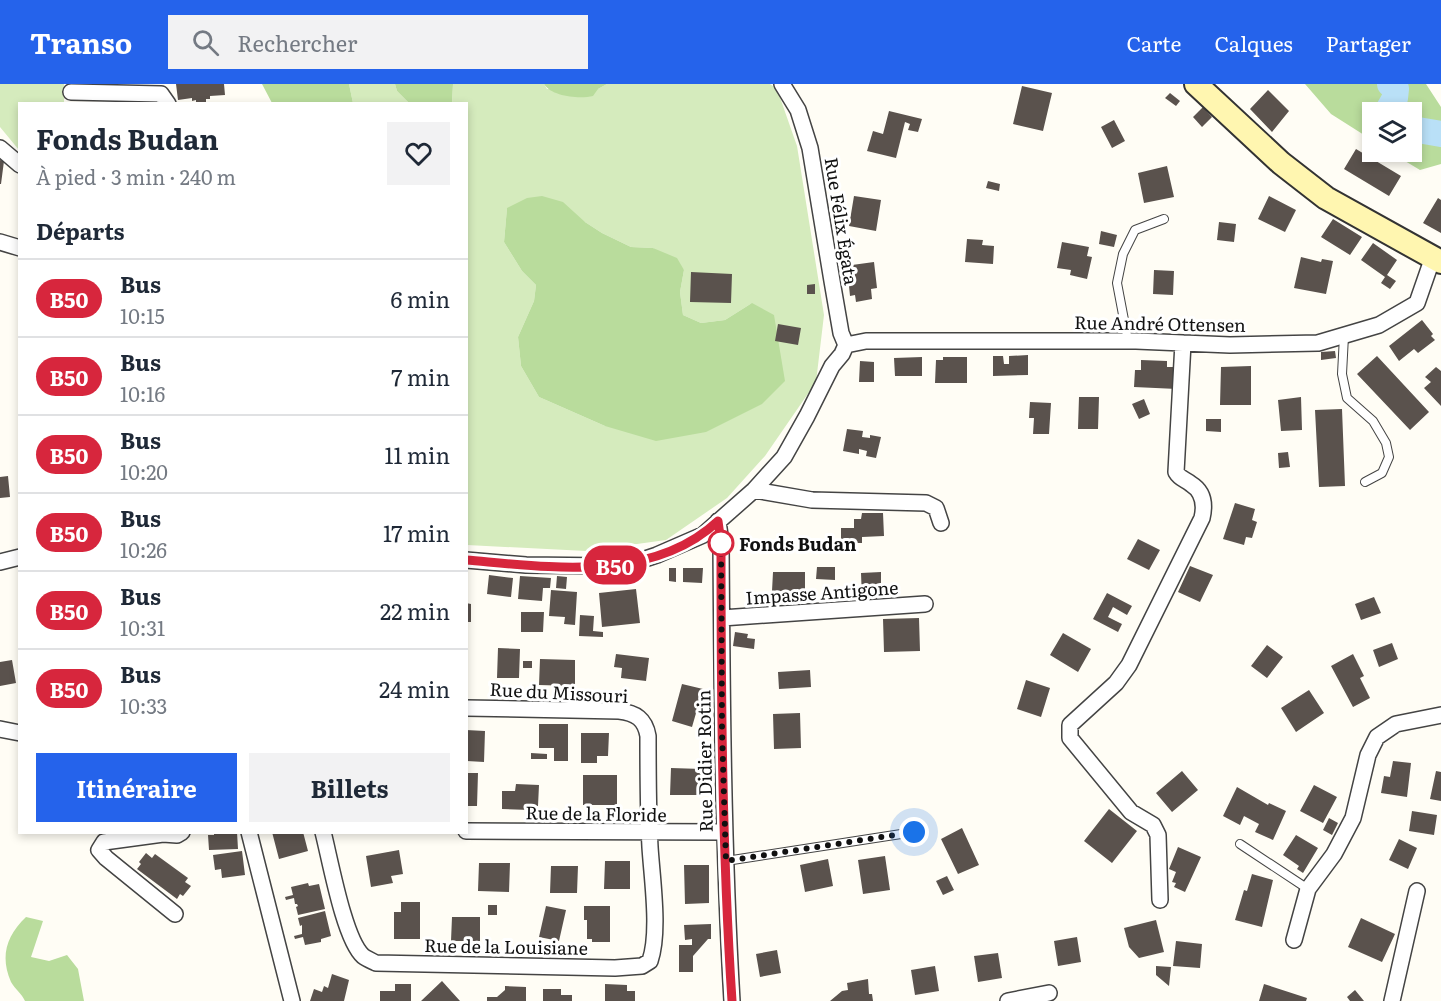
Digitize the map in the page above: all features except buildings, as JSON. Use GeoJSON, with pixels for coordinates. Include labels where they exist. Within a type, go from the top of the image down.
{"type":"FeatureCollection","features":[{"type":"Feature","properties":{"kind":"street","name":"Rue Félix Égata"},"geometry":{"type":"LineString","coordinates":[[782,84],[798,110],[810,148],[841,333],[846,345]]}},
{"type":"Feature","properties":{"kind":"street"},"geometry":{"type":"LineString","coordinates":[[1196,84],[1281,163],[1326,198],[1438,259]]}},
{"type":"Feature","properties":{"kind":"street"},"geometry":{"type":"LineString","coordinates":[[71,93],[161,94],[167,102]]}},
{"type":"Feature","properties":{"kind":"street"},"geometry":{"type":"LineString","coordinates":[[0,148],[18,163]]}},
{"type":"Feature","properties":{"kind":"street"},"geometry":{"type":"LineString","coordinates":[[0,242],[18,247]]}},
{"type":"Feature","properties":{"kind":"street","name":"Rue André Ottensen"},"geometry":{"type":"LineString","coordinates":[[846,345],[866,341],[1125,341],[1230,345],[1318,343],[1379,326],[1417,303],[1438,259]]}},
{"type":"Feature","properties":{"kind":"street"},"geometry":{"type":"LineString","coordinates":[[1160,900],[1158,835],[1153,825],[1131,812],[1070,738],[1070,724],[1116,683],[1129,665],[1202,518],[1204,503],[1201,494],[1176,472],[1183,343]]}},
{"type":"Feature","properties":{"kind":"street"},"geometry":{"type":"LineString","coordinates":[[468,560],[594,567],[623,564],[677,548],[703,535],[754,490],[784,457],[832,366],[846,345]]}},
{"type":"Feature","properties":{"kind":"street"},"geometry":{"type":"LineString","coordinates":[[754,490],[812,500],[926,503],[936,508],[941,523]]}},
{"type":"Feature","properties":{"kind":"street","name":"Rue Didier Rotin"},"geometry":{"type":"LineString","coordinates":[[718,521],[721,543],[727,917],[732,1001]]}},
{"type":"Feature","properties":{"kind":"street"},"geometry":{"type":"LineString","coordinates":[[0,562],[18,558]]}},
{"type":"Feature","properties":{"kind":"street","name":"Impasse Antigone"},"geometry":{"type":"LineString","coordinates":[[722,618],[925,604]]}},
{"type":"Feature","properties":{"kind":"street","name":"Rue du Missouri"},"geometry":{"type":"LineString","coordinates":[[468,708],[619,711],[636,715],[643,721],[648,736],[649,833]]}},
{"type":"Feature","properties":{"kind":"street"},"geometry":{"type":"LineString","coordinates":[[1294,940],[1308,889],[1346,834],[1353,818],[1368,755],[1377,736],[1396,724],[1441,715]]}},
{"type":"Feature","properties":{"kind":"street"},"geometry":{"type":"LineString","coordinates":[[0,729],[18,733]]}},
{"type":"Feature","properties":{"kind":"street","name":"Rue de la Floride"},"geometry":{"type":"LineString","coordinates":[[468,831],[725,832]]}},
{"type":"Feature","properties":{"kind":"street","name":"Rue de la Louisiane"},"geometry":{"type":"LineString","coordinates":[[324,834],[342,912],[355,946],[363,956],[376,963],[615,968],[642,966],[650,961],[653,952],[655,933],[649,833]]}},
{"type":"Feature","properties":{"kind":"street"},"geometry":{"type":"LineString","coordinates":[[175,914],[99,850],[104,842],[179,834]]}},
{"type":"Feature","properties":{"kind":"street"},"geometry":{"type":"LineString","coordinates":[[250,834],[292,1001]]}},
{"type":"Feature","properties":{"kind":"street"},"geometry":{"type":"LineString","coordinates":[[1392,1001],[1417,891]]}},
{"type":"Feature","properties":{"kind":"street"},"geometry":{"type":"LineString","coordinates":[[1008,1001],[1049,993]]}},
{"type":"Feature","properties":{"kind":"lane"},"geometry":{"type":"LineString","coordinates":[[1125,341],[1117,283],[1123,254],[1135,230],[1164,219]]}},
{"type":"Feature","properties":{"kind":"lane"},"geometry":{"type":"LineString","coordinates":[[1344,336],[1342,374],[1347,398],[1374,421],[1386,443],[1389,457],[1382,473],[1365,482]]}},
{"type":"Feature","properties":{"kind":"lane"},"geometry":{"type":"LineString","coordinates":[[726,861],[914,832]]}},
{"type":"Feature","properties":{"kind":"lane"},"geometry":{"type":"LineString","coordinates":[[1240,844],[1308,889]]}},
{"type":"Feature","properties":{"kind":"green space"},"geometry":{"type":"Polygon","coordinates":[[[0,84],[64,84],[64,102],[18,102],[18,149],[0,127],[0,84]]]}},
{"type":"Feature","properties":{"kind":"green space"},"geometry":{"type":"Polygon","coordinates":[[[262,84],[349,84],[353,102],[271,102],[262,84]]]}},
{"type":"Feature","properties":{"kind":"green space"},"geometry":{"type":"Polygon","coordinates":[[[349,84],[395,84],[397,91],[408,102],[353,102],[349,84]]]}},
{"type":"Feature","properties":{"kind":"green space"},"geometry":{"type":"Polygon","coordinates":[[[395,84],[453,84],[452,102],[408,102],[397,91],[395,84]]]}},
{"type":"Feature","properties":{"kind":"green space"},"geometry":{"type":"Polygon","coordinates":[[[453,84],[544,84],[547,89],[598,89],[607,84],[770,84],[777,89],[797,146],[824,315],[816,382],[765,456],[727,498],[666,540],[586,551],[468,545],[468,102],[452,102],[453,84]],[[507,208],[504,242],[522,271],[536,285],[534,301],[518,337],[521,366],[539,397],[605,426],[752,303],[725,320],[701,323],[683,315],[680,292],[684,270],[653,248],[631,247],[585,222],[507,208]]]}},
{"type":"Feature","properties":{"kind":"green space"},"geometry":{"type":"Polygon","coordinates":[[[544,84],[607,84],[598,89],[593,96],[581,97],[553,92],[544,84]]]}},
{"type":"Feature","properties":{"kind":"green space"},"geometry":{"type":"Polygon","coordinates":[[[1305,84],[1426,84],[1441,107],[1441,164],[1420,170],[1407,162],[1422,162],[1422,102],[1362,102],[1362,134],[1331,114],[1305,84]]]}},
{"type":"Feature","properties":{"kind":"green space"},"geometry":{"type":"Polygon","coordinates":[[[542,196],[563,202],[585,222],[631,247],[653,248],[677,258],[684,270],[680,292],[683,315],[701,323],[725,320],[752,303],[774,315],[785,381],[762,404],[706,432],[656,441],[605,426],[539,397],[521,366],[518,337],[534,301],[536,285],[522,271],[504,242],[507,208],[527,198],[542,196]]]}},
{"type":"Feature","properties":{"kind":"green space"},"geometry":{"type":"Polygon","coordinates":[[[26,917],[43,921],[31,957],[49,961],[67,955],[78,969],[84,1001],[25,1001],[13,985],[6,964],[7,947],[19,924],[26,917]]]}},
{"type":"Feature","properties":{"kind":"waterway"},"geometry":{"type":"LineString","coordinates":[[1390,84],[1396,89],[1393,102]]}},
{"type":"Feature","properties":{"kind":"waterway"},"geometry":{"type":"LineString","coordinates":[[1422,131],[1441,134]]}},
{"type":"Feature","properties":{"kind":"bus line","name":"B50"},"geometry":{"type":"LineString","coordinates":[[468,560],[594,567],[623,564],[677,548],[703,535],[718,521],[721,543],[722,732],[727,917],[732,1001]]}},
{"type":"Feature","properties":{"kind":"place","name":"Fonds Budan"},"geometry":{"type":"Point","coordinates":[721,543]}},
{"type":"Feature","properties":{"kind":"route"},"geometry":{"type":"LineString","coordinates":[[721,543],[722,732],[726,861],[914,832]]}}]}
